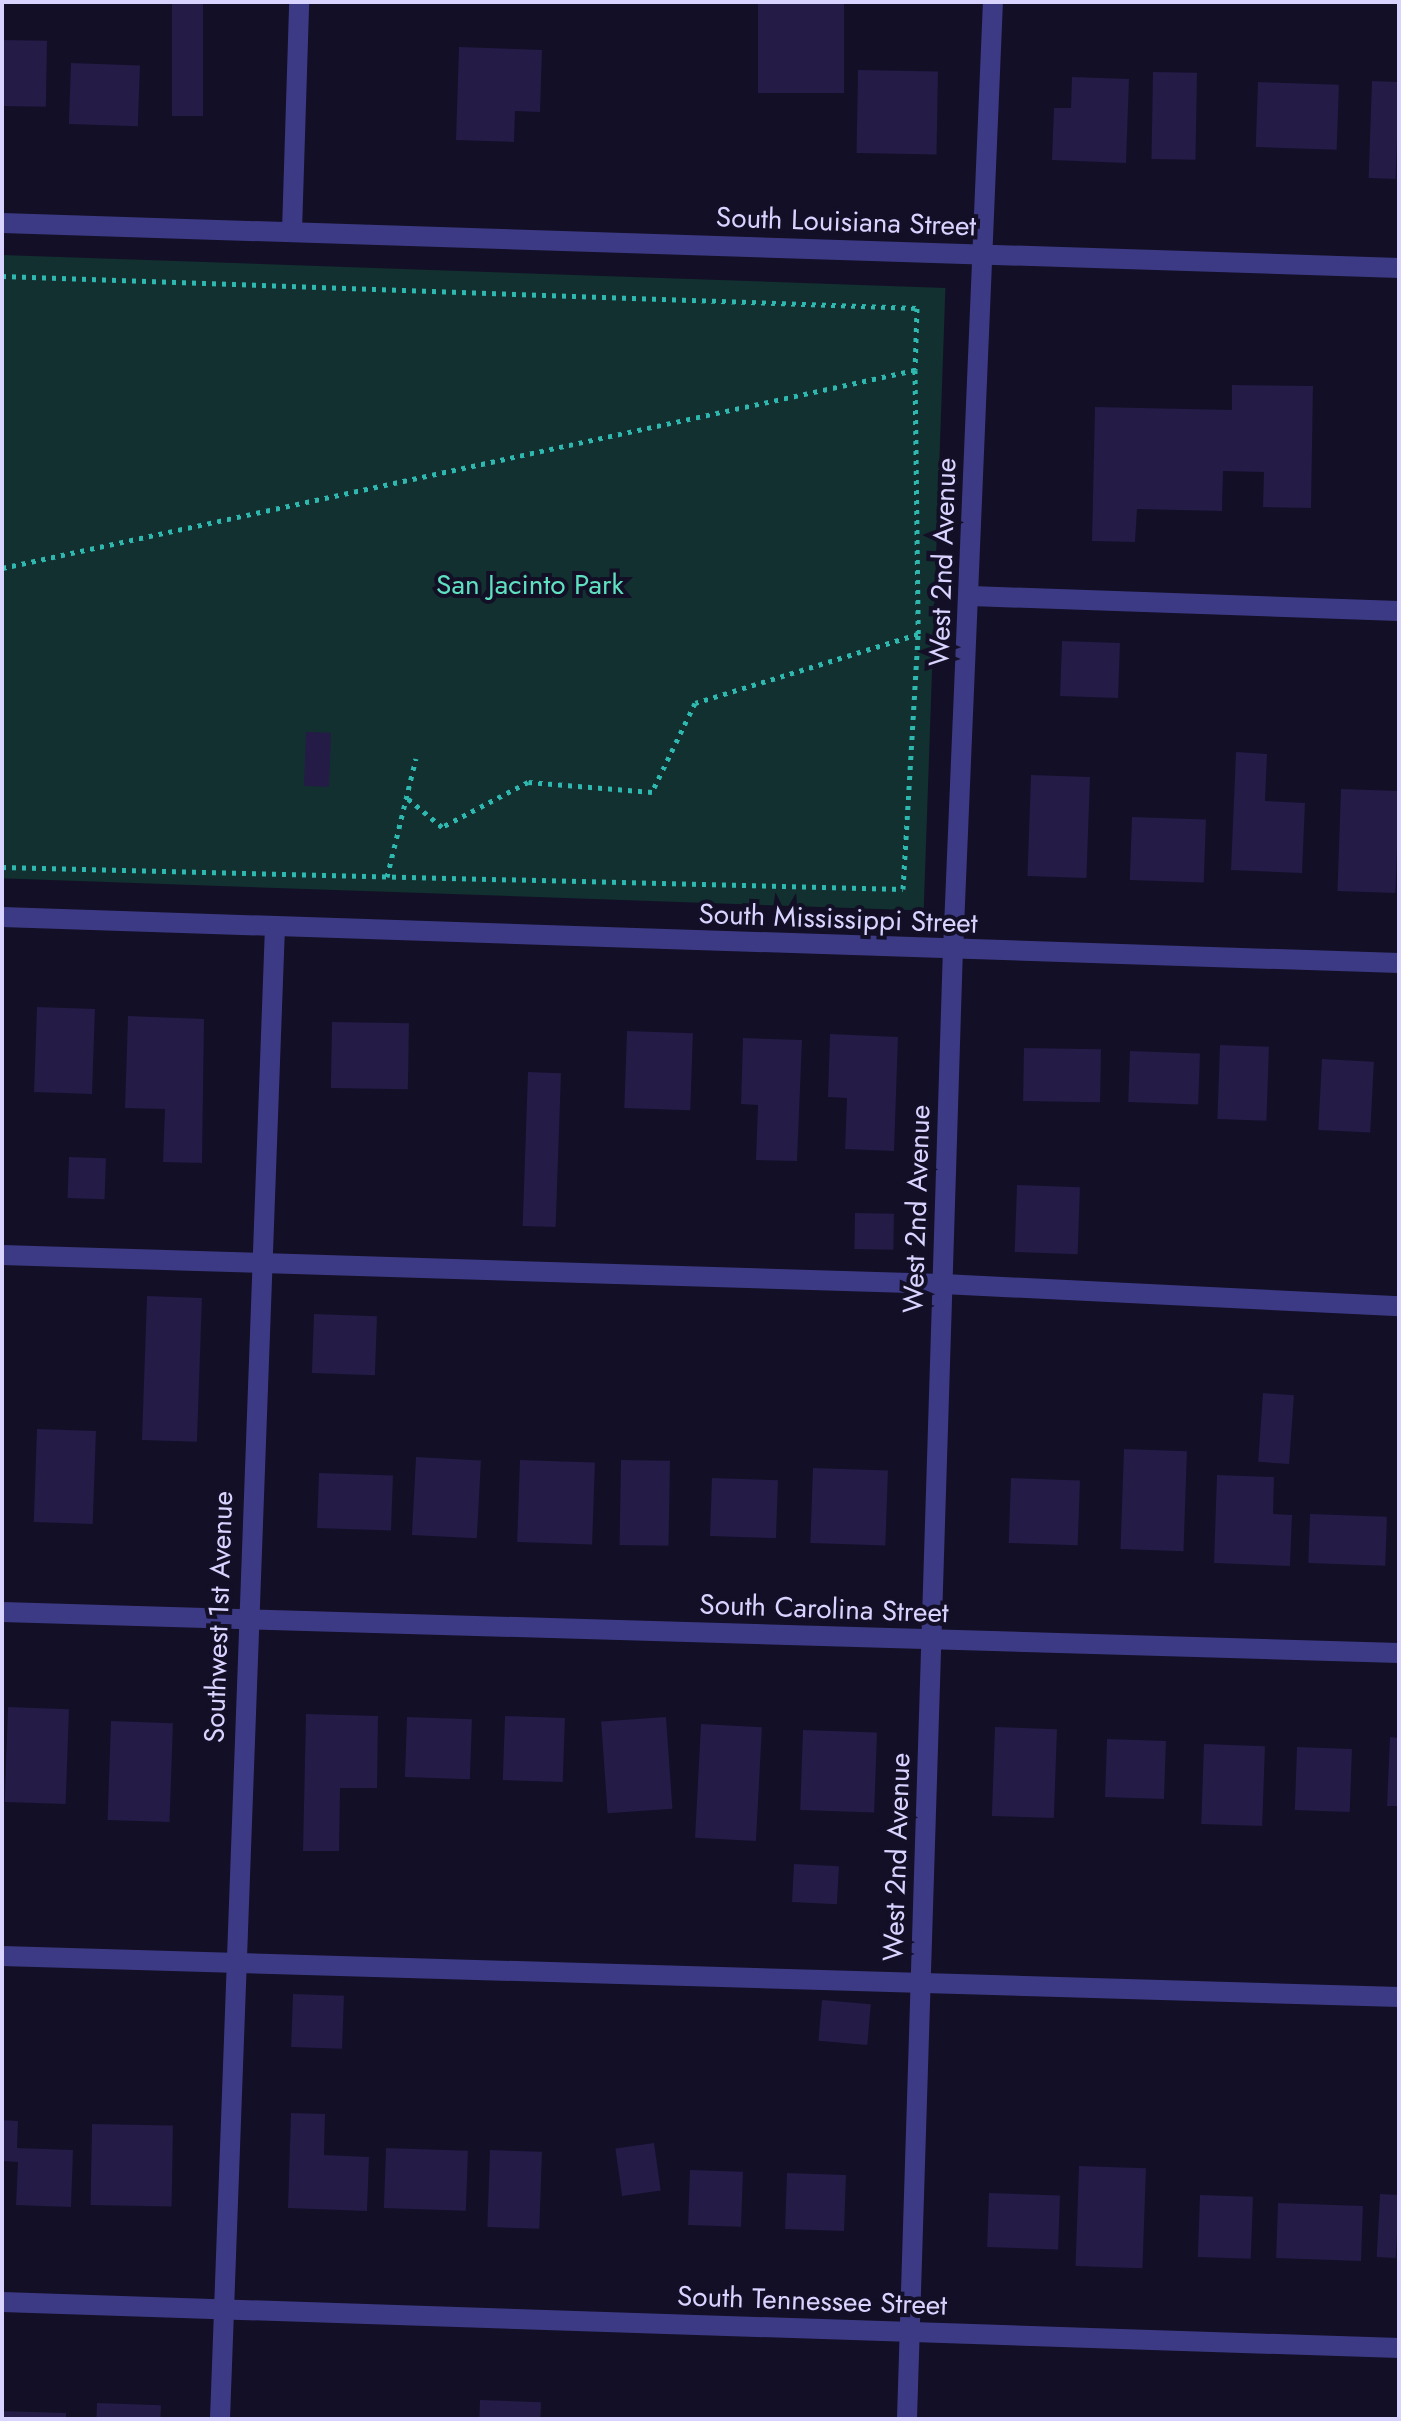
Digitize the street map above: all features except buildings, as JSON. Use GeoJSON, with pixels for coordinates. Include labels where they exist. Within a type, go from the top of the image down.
{"type":"FeatureCollection","features":[{"type":"Feature","properties":{"kind":"street"},"geometry":{"type":"LineString","coordinates":[[292,231],[299,2]]}},
{"type":"Feature","properties":{"kind":"street","name":"West 2nd Avenue"},"geometry":{"type":"LineString","coordinates":[[907,2419],[953,951],[971,596],[993,2]]}},
{"type":"Feature","properties":{"kind":"street","name":"South Louisiana Street"},"geometry":{"type":"LineString","coordinates":[[2,223],[1399,268]]}},
{"type":"Feature","properties":{"kind":"street"},"geometry":{"type":"LineString","coordinates":[[971,596],[1399,611]]}},
{"type":"Feature","properties":{"kind":"street","name":"South Mississippi Street"},"geometry":{"type":"LineString","coordinates":[[2,917],[953,951],[1399,963]]}},
{"type":"Feature","properties":{"kind":"street","name":"Southwest 1st Avenue"},"geometry":{"type":"LineString","coordinates":[[220,2419],[247,1621],[275,928]]}},
{"type":"Feature","properties":{"kind":"street"},"geometry":{"type":"LineString","coordinates":[[2,1255],[943,1284],[1399,1306]]}},
{"type":"Feature","properties":{"kind":"street","name":"South Carolina Street"},"geometry":{"type":"LineString","coordinates":[[2,1612],[1399,1653]]}},
{"type":"Feature","properties":{"kind":"street"},"geometry":{"type":"LineString","coordinates":[[2,1956],[1399,1997]]}},
{"type":"Feature","properties":{"kind":"street","name":"South Tennessee Street"},"geometry":{"type":"LineString","coordinates":[[2,2302],[1399,2348]]}},
{"type":"Feature","properties":{"kind":"path"},"geometry":{"type":"LineString","coordinates":[[2,276],[917,308],[918,634],[903,889],[2,867]]}},
{"type":"Feature","properties":{"kind":"path"},"geometry":{"type":"LineString","coordinates":[[2,568],[915,370]]}},
{"type":"Feature","properties":{"kind":"path"},"geometry":{"type":"LineString","coordinates":[[406,797],[442,827],[528,782],[652,792],[695,703],[918,634]]}},
{"type":"Feature","properties":{"kind":"path"},"geometry":{"type":"LineString","coordinates":[[387,877],[416,758]]}},
{"type":"Feature","properties":{"kind":"green space","name":"San Jacinto Park"},"geometry":{"type":"Polygon","coordinates":[[[2,255],[945,288],[924,911],[2,878],[2,255]]]}}]}
